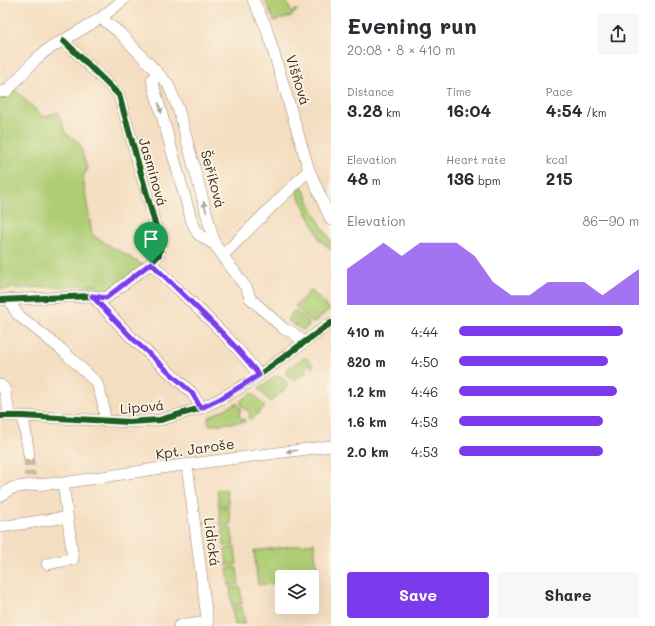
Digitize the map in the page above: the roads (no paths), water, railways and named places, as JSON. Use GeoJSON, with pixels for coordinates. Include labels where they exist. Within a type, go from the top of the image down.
{"type":"FeatureCollection","features":[{"type":"Feature","properties":{"kind":"street"},"geometry":{"type":"LineString","coordinates":[[0,92],[7,91],[37,58],[47,50],[101,18],[123,0]]}},
{"type":"Feature","properties":{"kind":"street","name":"Višňová"},"geometry":{"type":"LineString","coordinates":[[253,0],[266,27],[309,170],[331,220]]}},
{"type":"Feature","properties":{"kind":"street","name":"Šeříková"},"geometry":{"type":"LineString","coordinates":[[101,18],[120,33],[168,84],[178,111],[215,245],[247,289],[250,298],[284,330],[292,332],[304,342]]}},
{"type":"Feature","properties":{"kind":"street","name":"Jasmínová"},"geometry":{"type":"LineString","coordinates":[[4,299],[92,296],[106,298],[159,255],[160,245],[119,95],[64,40]]}},
{"type":"Feature","properties":{"kind":"street"},"geometry":{"type":"LineString","coordinates":[[157,72],[152,80],[192,222],[198,234],[215,245]]}},
{"type":"Feature","properties":{"kind":"street"},"geometry":{"type":"LineString","coordinates":[[223,255],[309,170]]}},
{"type":"Feature","properties":{"kind":"street"},"geometry":{"type":"LineString","coordinates":[[151,263],[245,356],[259,375]]}},
{"type":"Feature","properties":{"kind":"street"},"geometry":{"type":"LineString","coordinates":[[92,296],[134,340],[192,393],[201,408]]}},
{"type":"Feature","properties":{"kind":"street","name":"Lipová"},"geometry":{"type":"LineString","coordinates":[[4,299],[17,314],[61,349],[97,383],[103,403],[105,421]]}},
{"type":"Feature","properties":{"kind":"street","name":"Lipová"},"geometry":{"type":"LineString","coordinates":[[5,416],[129,422],[160,420],[201,408],[220,399],[259,375],[331,323]]}},
{"type":"Feature","properties":{"kind":"street"},"geometry":{"type":"LineString","coordinates":[[0,385],[4,388],[5,416]]}},
{"type":"Feature","properties":{"kind":"street"},"geometry":{"type":"LineString","coordinates":[[23,416],[28,455]]}},
{"type":"Feature","properties":{"kind":"street","name":"Kpt. Jaroše"},"geometry":{"type":"LineString","coordinates":[[0,496],[12,488],[30,480],[63,483],[331,446]]}},
{"type":"Feature","properties":{"kind":"street","name":"Lidická"},"geometry":{"type":"LineString","coordinates":[[179,626],[207,624],[187,465]]}},
{"type":"Feature","properties":{"kind":"street"},"geometry":{"type":"LineString","coordinates":[[47,564],[73,560],[63,483]]}},
{"type":"Feature","properties":{"kind":"street"},"geometry":{"type":"LineString","coordinates":[[0,527],[67,517]]}},
{"type":"Feature","properties":{"kind":"tunnel"},"geometry":{"type":"LineString","coordinates":[[29,455],[30,476]]}}]}
